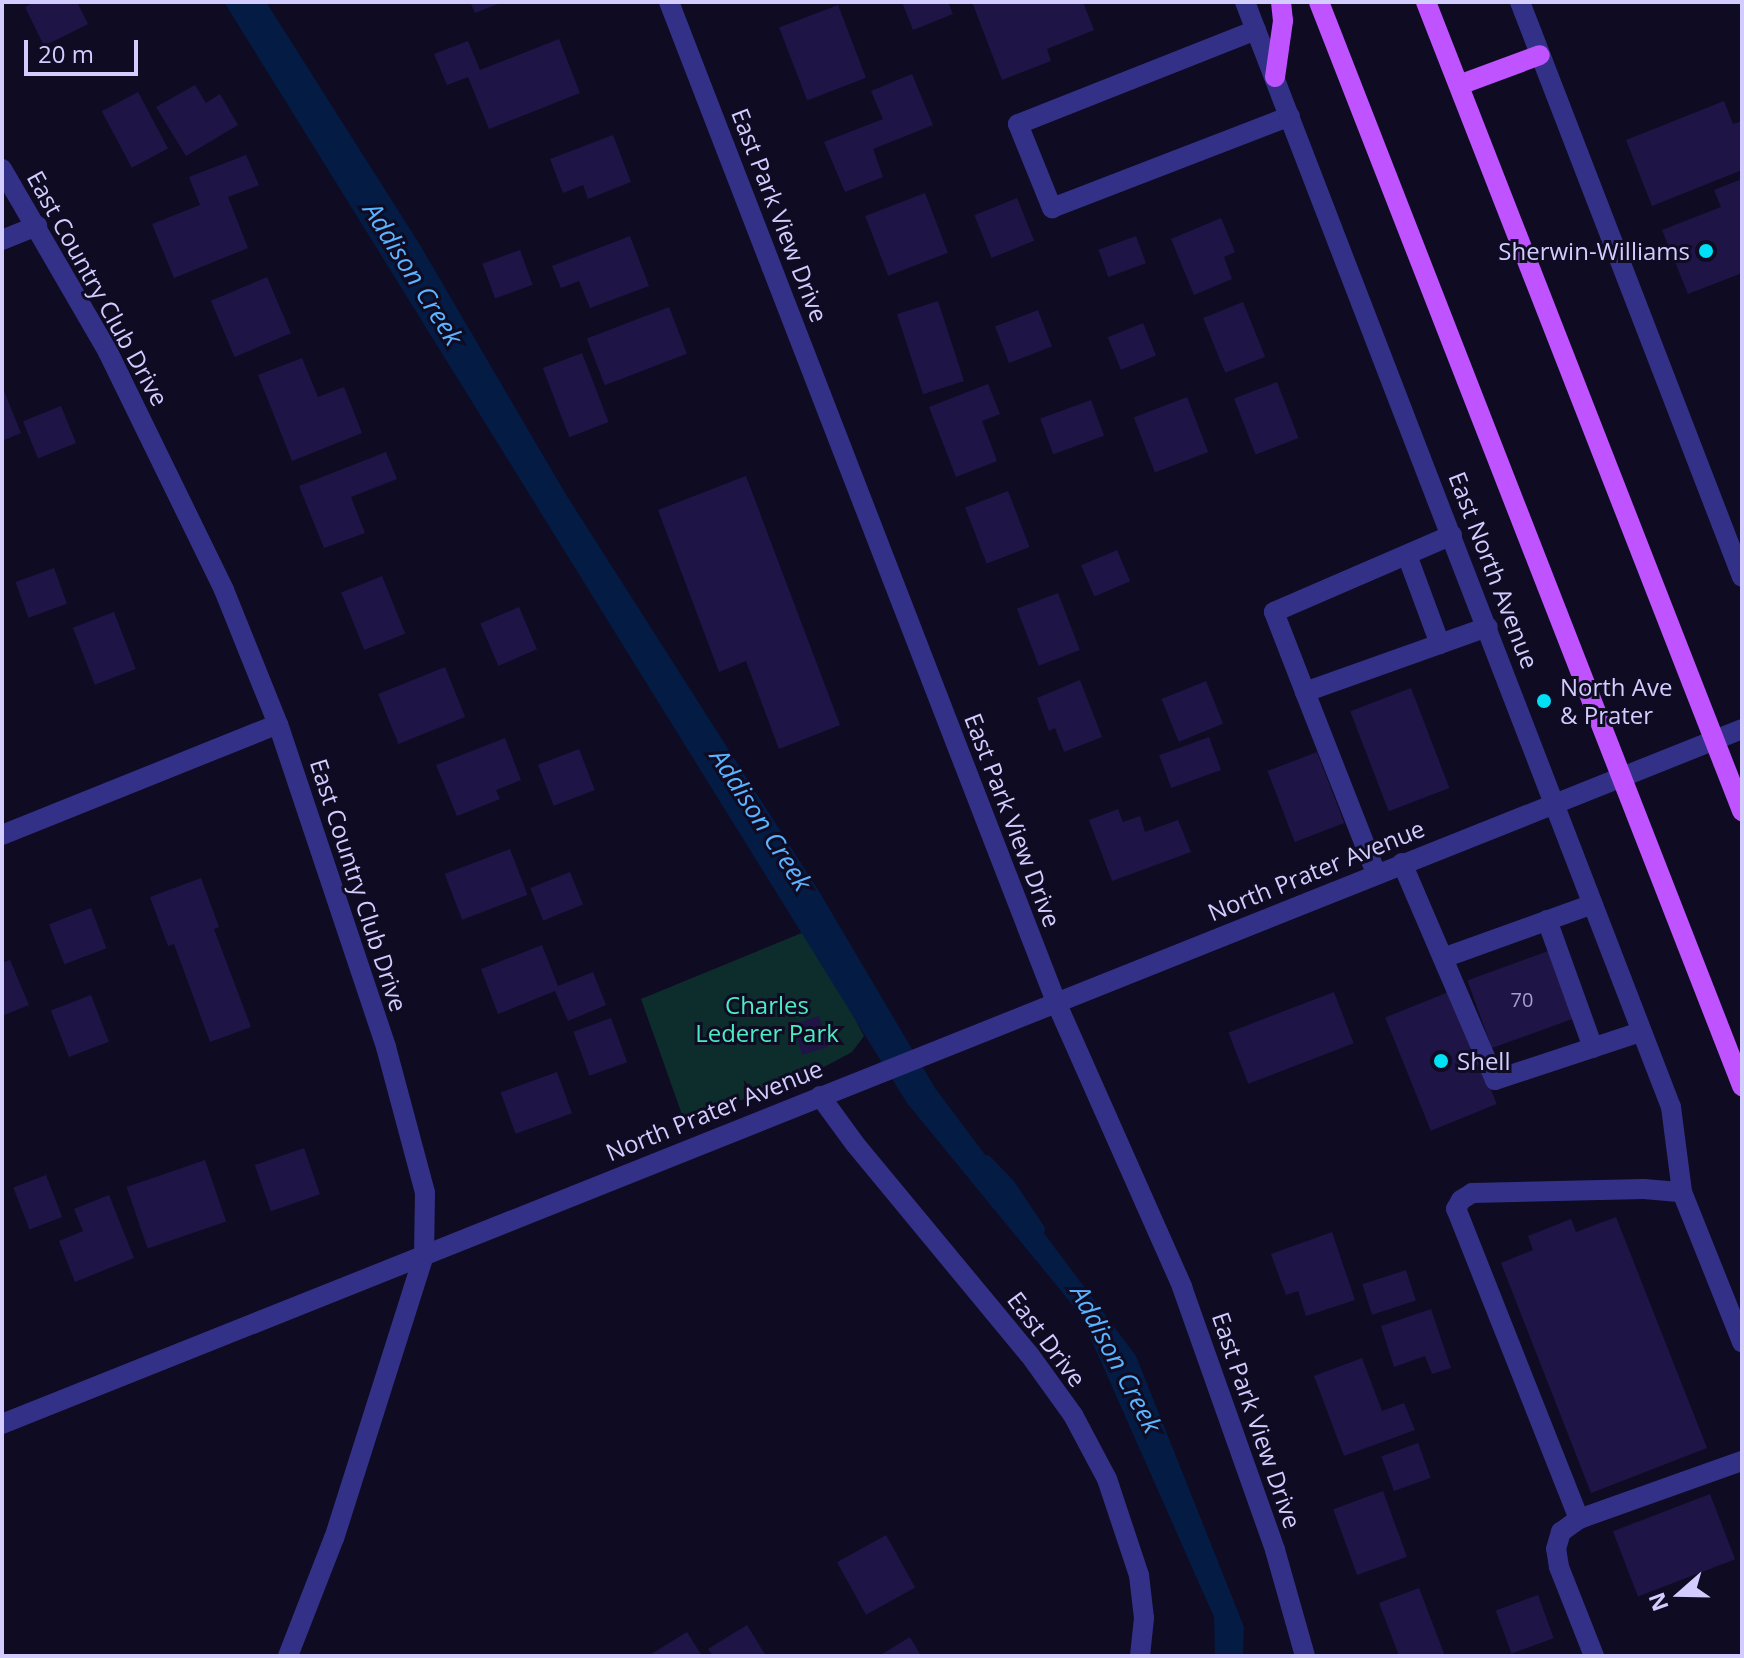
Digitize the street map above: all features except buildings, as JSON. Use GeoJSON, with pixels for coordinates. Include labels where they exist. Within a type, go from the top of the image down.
{"type":"FeatureCollection","features":[{"type":"Feature","properties":{"kind":"main road"},"geometry":{"type":"LineString","coordinates":[[1275,77],[1283,21],[1281,2]]}},
{"type":"Feature","properties":{"kind":"main road","name":"East North Avenue"},"geometry":{"type":"LineString","coordinates":[[1319,2],[1742,1086]]}},
{"type":"Feature","properties":{"kind":"main road"},"geometry":{"type":"LineString","coordinates":[[1426,2],[1742,811]]}},
{"type":"Feature","properties":{"kind":"main road"},"geometry":{"type":"LineString","coordinates":[[1459,85],[1540,55]]}},
{"type":"Feature","properties":{"kind":"street","name":"East Park View Drive"},"geometry":{"type":"LineString","coordinates":[[669,2],[1056,1002],[1182,1287],[1275,1550],[1305,1656]]}},
{"type":"Feature","properties":{"kind":"street","name":"East North Avenue"},"geometry":{"type":"LineString","coordinates":[[1245,2],[1671,1107],[1682,1192],[1742,1342]]}},
{"type":"Feature","properties":{"kind":"street"},"geometry":{"type":"LineString","coordinates":[[1520,2],[1742,577]]}},
{"type":"Feature","properties":{"kind":"street"},"geometry":{"type":"LineString","coordinates":[[1256,30],[1018,124],[1052,208],[1290,116]]}},
{"type":"Feature","properties":{"kind":"street","name":"East Country Club Drive"},"geometry":{"type":"LineString","coordinates":[[2,169],[108,352],[224,590],[278,724],[386,1047],[425,1193],[424,1255],[334,1538],[288,1656]]}},
{"type":"Feature","properties":{"kind":"street"},"geometry":{"type":"LineString","coordinates":[[2,240],[37,226]]}},
{"type":"Feature","properties":{"kind":"street"},"geometry":{"type":"LineString","coordinates":[[1376,873],[1274,612],[1452,535]]}},
{"type":"Feature","properties":{"kind":"street"},"geometry":{"type":"LineString","coordinates":[[1407,555],[1440,644]]}},
{"type":"Feature","properties":{"kind":"street"},"geometry":{"type":"LineString","coordinates":[[1305,692],[1488,627]]}},
{"type":"Feature","properties":{"kind":"street"},"geometry":{"type":"LineString","coordinates":[[2,835],[278,724]]}},
{"type":"Feature","properties":{"kind":"street","name":"North Prater Avenue"},"geometry":{"type":"LineString","coordinates":[[2,1424],[1742,729]]}},
{"type":"Feature","properties":{"kind":"street"},"geometry":{"type":"LineString","coordinates":[[1402,863],[1495,1080],[1640,1032]]}},
{"type":"Feature","properties":{"kind":"street"},"geometry":{"type":"LineString","coordinates":[[1443,958],[1593,904]]}},
{"type":"Feature","properties":{"kind":"street"},"geometry":{"type":"LineString","coordinates":[[1547,920],[1593,1048]]}},
{"type":"Feature","properties":{"kind":"street","name":"East Drive"},"geometry":{"type":"LineString","coordinates":[[820,1096],[855,1144],[1029,1354],[1073,1415],[1107,1479],[1139,1575],[1144,1618],[1140,1656]]}},
{"type":"Feature","properties":{"kind":"street"},"geometry":{"type":"LineString","coordinates":[[1579,1519],[1456,1209],[1461,1200],[1472,1193],[1644,1189],[1682,1192]]}},
{"type":"Feature","properties":{"kind":"street"},"geometry":{"type":"LineString","coordinates":[[1594,1656],[1559,1567],[1556,1549],[1561,1532],[1579,1519],[1742,1461]]}},
{"type":"Feature","properties":{"kind":"green space","name":"Charles Lederer Park"},"geometry":{"type":"Polygon","coordinates":[[[809,930],[864,1036],[852,1052],[826,1066],[685,1123],[641,999],[809,930]]]}},
{"type":"Feature","properties":{"kind":"water"},"geometry":{"type":"Polygon","coordinates":[[[224,2],[266,2],[420,245],[565,493],[820,893],[935,1088],[1136,1356],[1244,1627],[1243,1656],[1215,1656],[1214,1617],[1080,1314],[907,1103],[224,2]]]}},
{"type":"Feature","properties":{"kind":"waterway","name":"Addison Creek"},"geometry":{"type":"LineString","coordinates":[[986,1160],[1009,1184],[1039,1229]]}},
{"type":"Feature","properties":{"kind":"place","name":"Sherwin-Williams"},"geometry":{"type":"Point","coordinates":[1706,251]}},
{"type":"Feature","properties":{"kind":"place","name":"North Ave & Prater"},"geometry":{"type":"Point","coordinates":[1544,701]}},
{"type":"Feature","properties":{"kind":"place","name":"Shell"},"geometry":{"type":"Point","coordinates":[1441,1061]}}]}
